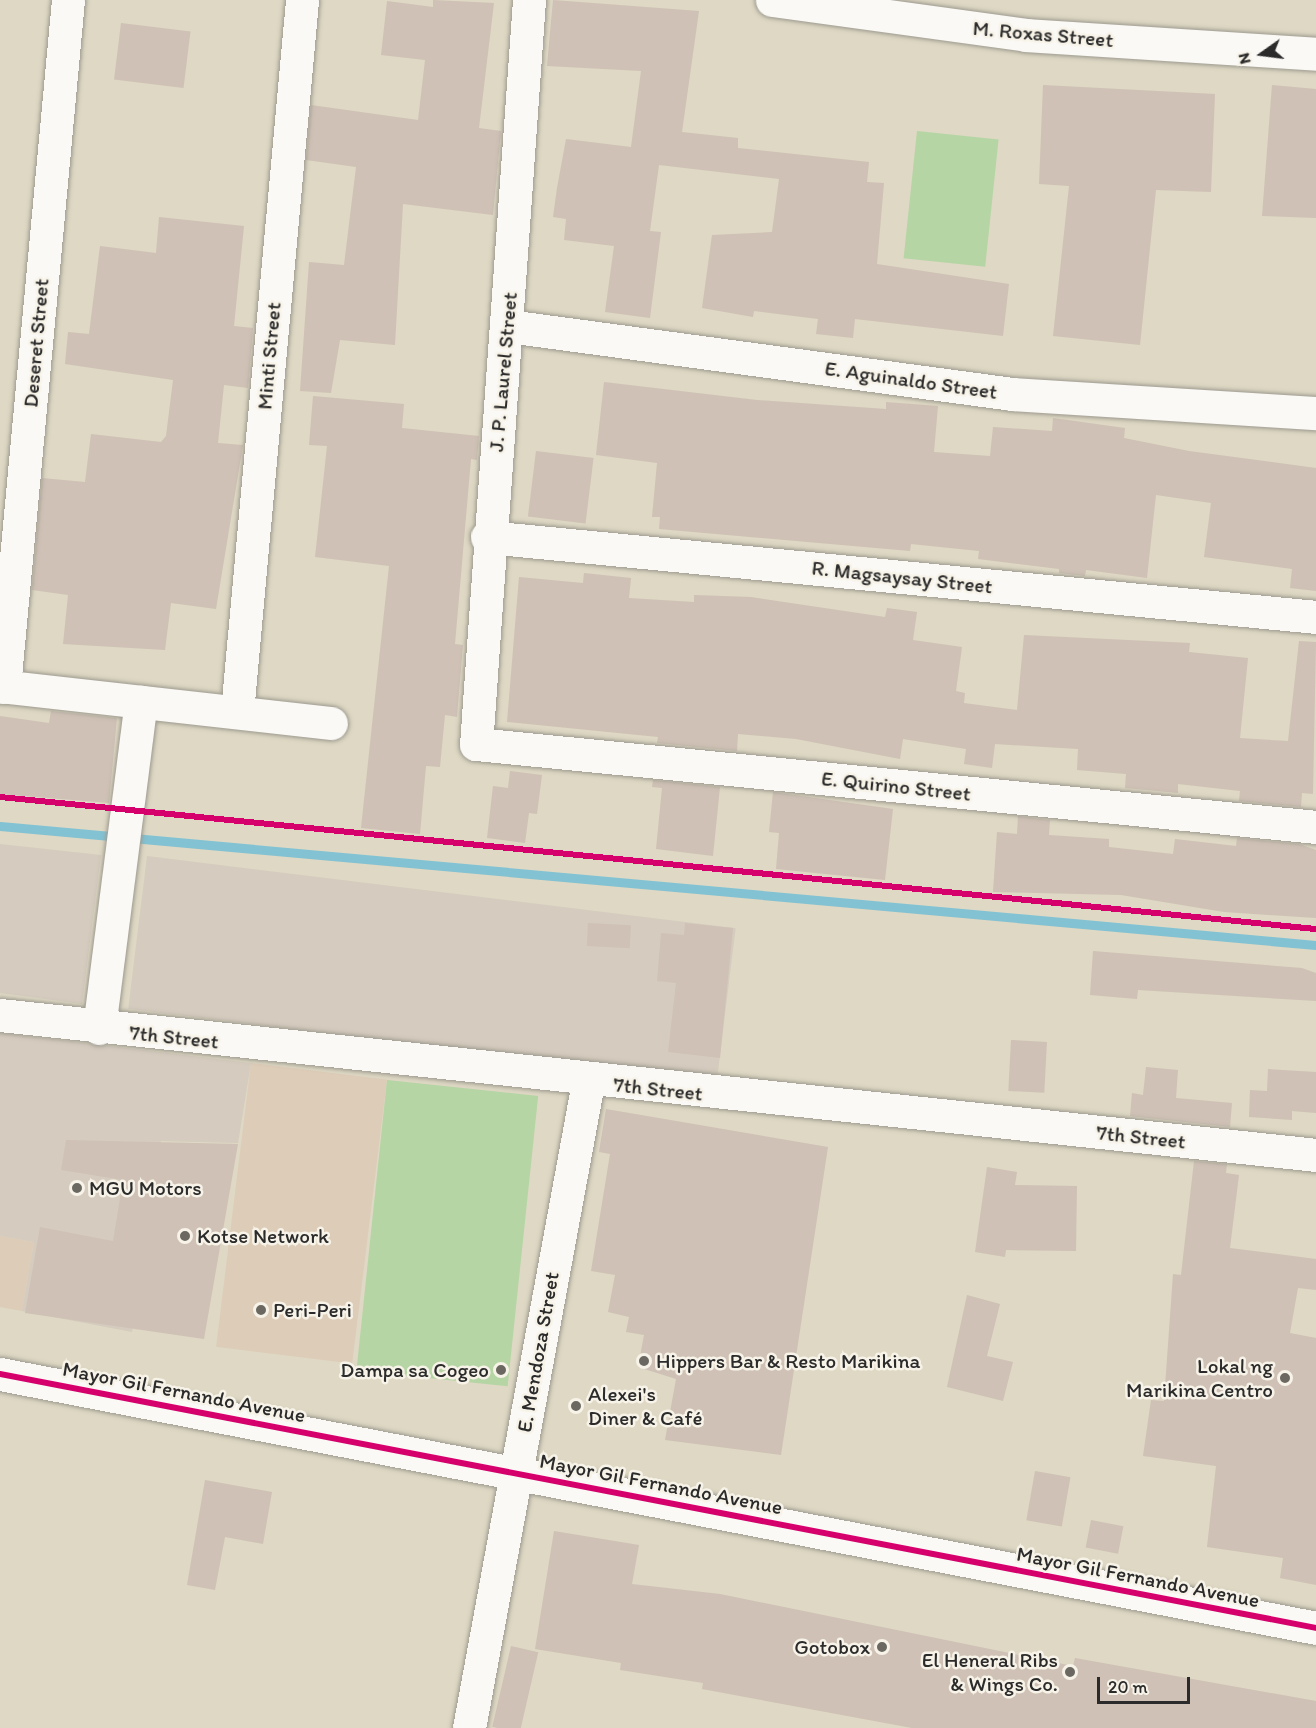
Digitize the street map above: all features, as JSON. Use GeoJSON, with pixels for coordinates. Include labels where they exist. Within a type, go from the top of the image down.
{"type":"FeatureCollection","features":[{"type":"Feature","properties":{"kind":"street","name":"Deseret Street"},"geometry":{"type":"LineString","coordinates":[[2,687],[68,0]]}},
{"type":"Feature","properties":{"kind":"street","name":"Minti Street"},"geometry":{"type":"LineString","coordinates":[[237,712],[302,0]]}},
{"type":"Feature","properties":{"kind":"street","name":"J. P. Laurel Street"},"geometry":{"type":"LineString","coordinates":[[476,744],[487,537],[508,326],[529,0]]}},
{"type":"Feature","properties":{"kind":"street","name":"M. Roxas Street"},"geometry":{"type":"LineString","coordinates":[[772,0],[1026,35],[1316,54]]}},
{"type":"Feature","properties":{"kind":"street","name":"E. Aguinaldo Street"},"geometry":{"type":"LineString","coordinates":[[508,326],[1012,394],[1316,413]]}},
{"type":"Feature","properties":{"kind":"street","name":"R. Magsaysay Street"},"geometry":{"type":"LineString","coordinates":[[487,537],[1316,617]]}},
{"type":"Feature","properties":{"kind":"street"},"geometry":{"type":"LineString","coordinates":[[2,687],[331,723]]}},
{"type":"Feature","properties":{"kind":"street"},"geometry":{"type":"LineString","coordinates":[[99,1028],[141,702]]}},
{"type":"Feature","properties":{"kind":"street","name":"E. Quirino Street"},"geometry":{"type":"LineString","coordinates":[[476,744],[1316,827]]}},
{"type":"Feature","properties":{"kind":"street","name":"7th Street"},"geometry":{"type":"LineString","coordinates":[[0,1015],[588,1082],[1316,1155]]}},
{"type":"Feature","properties":{"kind":"street","name":"E. Mendoza Street"},"geometry":{"type":"LineString","coordinates":[[469,1728],[588,1082]]}},
{"type":"Feature","properties":{"kind":"street","name":"Mayor Gil Fernando Avenue"},"geometry":{"type":"LineString","coordinates":[[0,1374],[1316,1628]]}},
{"type":"Feature","properties":{"kind":"shaded area"},"geometry":{"type":"Polygon","coordinates":[[[0,844],[101,855],[82,1004],[0,993],[0,844]]]}},
{"type":"Feature","properties":{"kind":"shaded area"},"geometry":{"type":"Polygon","coordinates":[[[147,856],[736,928],[717,1081],[128,1009],[147,856]]]}},
{"type":"Feature","properties":{"kind":"shaded area"},"geometry":{"type":"Polygon","coordinates":[[[0,1033],[251,1063],[238,1143],[161,1141],[132,1332],[22,1311],[34,1242],[0,1236],[0,1033]]]}},
{"type":"Feature","properties":{"kind":"shaded area"},"geometry":{"type":"Polygon","coordinates":[[[251,1063],[387,1080],[352,1364],[216,1347],[251,1063]]]}},
{"type":"Feature","properties":{"kind":"shaded area"},"geometry":{"type":"Polygon","coordinates":[[[0,1236],[34,1242],[22,1311],[0,1307],[0,1236]]]}},
{"type":"Feature","properties":{"kind":"green space"},"geometry":{"type":"Polygon","coordinates":[[[917,131],[999,140],[985,267],[904,258],[917,131]]]}},
{"type":"Feature","properties":{"kind":"green space"},"geometry":{"type":"Polygon","coordinates":[[[387,1080],[538,1096],[508,1386],[356,1370],[387,1080]]]}},
{"type":"Feature","properties":{"kind":"building"},"geometry":{"type":"Polygon","coordinates":[[[433,0],[494,3],[479,128],[501,131],[493,215],[403,204],[395,345],[340,340],[331,393],[300,391],[309,262],[344,265],[356,167],[306,160],[311,105],[418,120],[425,60],[381,55],[387,1],[433,7],[433,0]]]}},
{"type":"Feature","properties":{"kind":"building"},"geometry":{"type":"Polygon","coordinates":[[[553,0],[699,11],[682,132],[738,138],[738,148],[869,162],[867,182],[884,183],[877,264],[1009,284],[1003,336],[855,319],[853,338],[816,334],[818,319],[754,311],[753,317],[702,308],[712,235],[772,232],[779,179],[659,165],[650,231],[661,232],[650,318],[605,312],[614,246],[564,240],[566,219],[553,217],[557,188],[566,139],[631,147],[641,71],[547,66],[553,0]]]}},
{"type":"Feature","properties":{"kind":"building"},"geometry":{"type":"Polygon","coordinates":[[[121,23],[190,32],[184,88],[114,80],[121,23]]]}},
{"type":"Feature","properties":{"kind":"building"},"geometry":{"type":"Polygon","coordinates":[[[1043,85],[1215,94],[1211,192],[1156,190],[1140,345],[1053,336],[1069,186],[1039,184],[1043,85]]]}},
{"type":"Feature","properties":{"kind":"building"},"geometry":{"type":"Polygon","coordinates":[[[1272,85],[1316,89],[1316,218],[1262,216],[1272,85]]]}},
{"type":"Feature","properties":{"kind":"building"},"geometry":{"type":"Polygon","coordinates":[[[159,217],[244,226],[234,326],[253,328],[248,388],[224,385],[218,443],[243,445],[216,609],[171,603],[165,650],[63,644],[68,595],[32,590],[42,478],[85,482],[91,434],[161,442],[166,436],[173,380],[65,364],[68,332],[89,334],[100,246],[156,253],[159,217]]]}},
{"type":"Feature","properties":{"kind":"building"},"geometry":{"type":"Polygon","coordinates":[[[604,382],[757,400],[886,409],[886,402],[938,406],[934,452],[990,456],[993,427],[1052,431],[1053,418],[1125,428],[1124,438],[1189,451],[1316,468],[1316,591],[1290,588],[1292,569],[1204,557],[1211,503],[1156,495],[1147,578],[1086,570],[1085,576],[1059,573],[1059,569],[978,559],[979,551],[911,544],[910,551],[659,529],[660,517],[652,517],[657,463],[596,455],[604,382]]]}},
{"type":"Feature","properties":{"kind":"building"},"geometry":{"type":"Polygon","coordinates":[[[313,396],[404,404],[402,428],[479,436],[477,460],[471,459],[455,644],[463,645],[457,717],[445,715],[440,767],[426,766],[420,834],[361,828],[389,566],[315,557],[327,446],[309,445],[313,396]]]}},
{"type":"Feature","properties":{"kind":"building"},"geometry":{"type":"Polygon","coordinates":[[[536,451],[594,458],[586,524],[528,517],[536,451]]]}},
{"type":"Feature","properties":{"kind":"building"},"geometry":{"type":"Polygon","coordinates":[[[584,573],[631,578],[629,598],[694,602],[694,595],[751,597],[885,617],[887,608],[917,612],[913,640],[962,647],[956,691],[965,693],[964,703],[1017,710],[1024,635],[1190,643],[1189,652],[1248,658],[1240,738],[1288,741],[1299,641],[1316,642],[1313,794],[1302,793],[1301,807],[1239,801],[1240,791],[1178,784],[1178,793],[1125,788],[1126,774],[1077,770],[1078,749],[995,744],[992,768],[964,764],[966,749],[903,739],[900,759],[796,739],[738,734],[737,751],[657,743],[658,737],[507,722],[519,577],[583,583],[584,573]]]}},
{"type":"Feature","properties":{"kind":"building"},"geometry":{"type":"Polygon","coordinates":[[[51,711],[117,718],[109,803],[0,794],[0,716],[49,723],[51,711]]]}},
{"type":"Feature","properties":{"kind":"building"},"geometry":{"type":"Polygon","coordinates":[[[510,771],[542,775],[537,814],[529,813],[525,843],[487,838],[493,786],[508,788],[510,771]]]}},
{"type":"Feature","properties":{"kind":"building"},"geometry":{"type":"Polygon","coordinates":[[[653,780],[720,787],[713,856],[656,849],[662,788],[652,787],[653,780]]]}},
{"type":"Feature","properties":{"kind":"building"},"geometry":{"type":"Polygon","coordinates":[[[773,792],[893,809],[885,880],[776,869],[779,833],[769,832],[773,792]]]}},
{"type":"Feature","properties":{"kind":"building"},"geometry":{"type":"Polygon","coordinates":[[[1018,816],[1050,820],[1049,835],[1109,839],[1109,847],[1173,854],[1175,839],[1236,846],[1237,838],[1299,844],[1316,850],[1316,918],[1224,912],[1121,895],[993,892],[997,832],[1017,834],[1018,816]]]}},
{"type":"Feature","properties":{"kind":"building"},"geometry":{"type":"Polygon","coordinates":[[[588,923],[631,925],[630,948],[587,946],[588,923]]]}},
{"type":"Feature","properties":{"kind":"building"},"geometry":{"type":"Polygon","coordinates":[[[685,923],[733,928],[720,1058],[668,1052],[676,983],[657,981],[661,933],[684,935],[685,923]]]}},
{"type":"Feature","properties":{"kind":"building"},"geometry":{"type":"Polygon","coordinates":[[[1093,951],[1302,968],[1316,973],[1316,1001],[1138,990],[1137,999],[1090,995],[1093,951]]]}},
{"type":"Feature","properties":{"kind":"building"},"geometry":{"type":"Polygon","coordinates":[[[1011,1040],[1047,1042],[1044,1093],[1008,1091],[1011,1040]]]}},
{"type":"Feature","properties":{"kind":"building"},"geometry":{"type":"Polygon","coordinates":[[[1146,1067],[1178,1070],[1176,1098],[1232,1103],[1230,1127],[1130,1116],[1132,1093],[1143,1095],[1146,1067]]]}},
{"type":"Feature","properties":{"kind":"building"},"geometry":{"type":"Polygon","coordinates":[[[1268,1069],[1316,1072],[1316,1113],[1292,1111],[1292,1120],[1249,1117],[1250,1090],[1267,1091],[1268,1069]]]}},
{"type":"Feature","properties":{"kind":"building"},"geometry":{"type":"Polygon","coordinates":[[[606,1109],[828,1147],[781,1455],[665,1440],[676,1379],[638,1367],[644,1335],[626,1332],[629,1317],[608,1312],[615,1275],[591,1271],[610,1154],[599,1152],[606,1109]]]}},
{"type":"Feature","properties":{"kind":"building"},"geometry":{"type":"Polygon","coordinates":[[[66,1140],[238,1144],[204,1339],[25,1313],[40,1227],[113,1241],[123,1180],[61,1170],[66,1140]]]}},
{"type":"Feature","properties":{"kind":"building"},"geometry":{"type":"Polygon","coordinates":[[[1194,1161],[1227,1164],[1226,1173],[1239,1175],[1230,1248],[1316,1259],[1316,1290],[1298,1288],[1290,1333],[1316,1338],[1316,1585],[1280,1578],[1283,1558],[1207,1547],[1216,1466],[1143,1456],[1151,1400],[1164,1401],[1173,1274],[1181,1275],[1194,1161]]]}},
{"type":"Feature","properties":{"kind":"building"},"geometry":{"type":"Polygon","coordinates":[[[987,1167],[1017,1172],[1015,1185],[1077,1186],[1076,1251],[1006,1250],[1005,1257],[975,1252],[987,1167]]]}},
{"type":"Feature","properties":{"kind":"building"},"geometry":{"type":"Polygon","coordinates":[[[967,1295],[1000,1304],[987,1356],[1013,1362],[1003,1401],[947,1387],[967,1295]]]}},
{"type":"Feature","properties":{"kind":"building"},"geometry":{"type":"Polygon","coordinates":[[[1035,1471],[1070,1477],[1062,1526],[1026,1520],[1035,1471]]]}},
{"type":"Feature","properties":{"kind":"building"},"geometry":{"type":"Polygon","coordinates":[[[205,1480],[272,1492],[263,1544],[225,1537],[215,1590],[187,1585],[205,1480]]]}},
{"type":"Feature","properties":{"kind":"building"},"geometry":{"type":"Polygon","coordinates":[[[1091,1520],[1123,1526],[1118,1554],[1086,1547],[1091,1520]]]}},
{"type":"Feature","properties":{"kind":"building"},"geometry":{"type":"Polygon","coordinates":[[[554,1531],[639,1545],[632,1584],[720,1594],[1073,1666],[1075,1658],[1316,1701],[1316,1728],[912,1728],[702,1689],[703,1683],[620,1670],[621,1663],[535,1649],[554,1531]]]}},
{"type":"Feature","properties":{"kind":"building"},"geometry":{"type":"Polygon","coordinates":[[[511,1646],[538,1652],[521,1728],[492,1727],[511,1646]]]}},
{"type":"Feature","properties":{"kind":"waterway"},"geometry":{"type":"LineString","coordinates":[[0,826],[1316,945]]}},
{"type":"Feature","properties":{"kind":"cycle path"},"geometry":{"type":"LineString","coordinates":[[0,797],[1316,929]]}},
{"type":"Feature","properties":{"kind":"cycle path"},"geometry":{"type":"LineString","coordinates":[[0,1374],[1316,1628]]}},
{"type":"Feature","properties":{"kind":"place","name":"MGU Motors"},"geometry":{"type":"Point","coordinates":[77,1188]}},
{"type":"Feature","properties":{"kind":"place","name":"Kotse Network"},"geometry":{"type":"Point","coordinates":[185,1236]}},
{"type":"Feature","properties":{"kind":"place","name":"Peri-Peri"},"geometry":{"type":"Point","coordinates":[261,1310]}},
{"type":"Feature","properties":{"kind":"place","name":"Hippers Bar & Resto Marikina"},"geometry":{"type":"Point","coordinates":[644,1361]}},
{"type":"Feature","properties":{"kind":"place","name":"Dampa sa Cogeo"},"geometry":{"type":"Point","coordinates":[501,1370]}},
{"type":"Feature","properties":{"kind":"place","name":"Lokal ng Marikina Centro"},"geometry":{"type":"Point","coordinates":[1285,1378]}},
{"type":"Feature","properties":{"kind":"place","name":"Alexei's Diner & Café"},"geometry":{"type":"Point","coordinates":[576,1406]}},
{"type":"Feature","properties":{"kind":"place","name":"Gotobox"},"geometry":{"type":"Point","coordinates":[882,1647]}},
{"type":"Feature","properties":{"kind":"place","name":"El Heneral Ribs & Wings Co."},"geometry":{"type":"Point","coordinates":[1070,1672]}}]}
